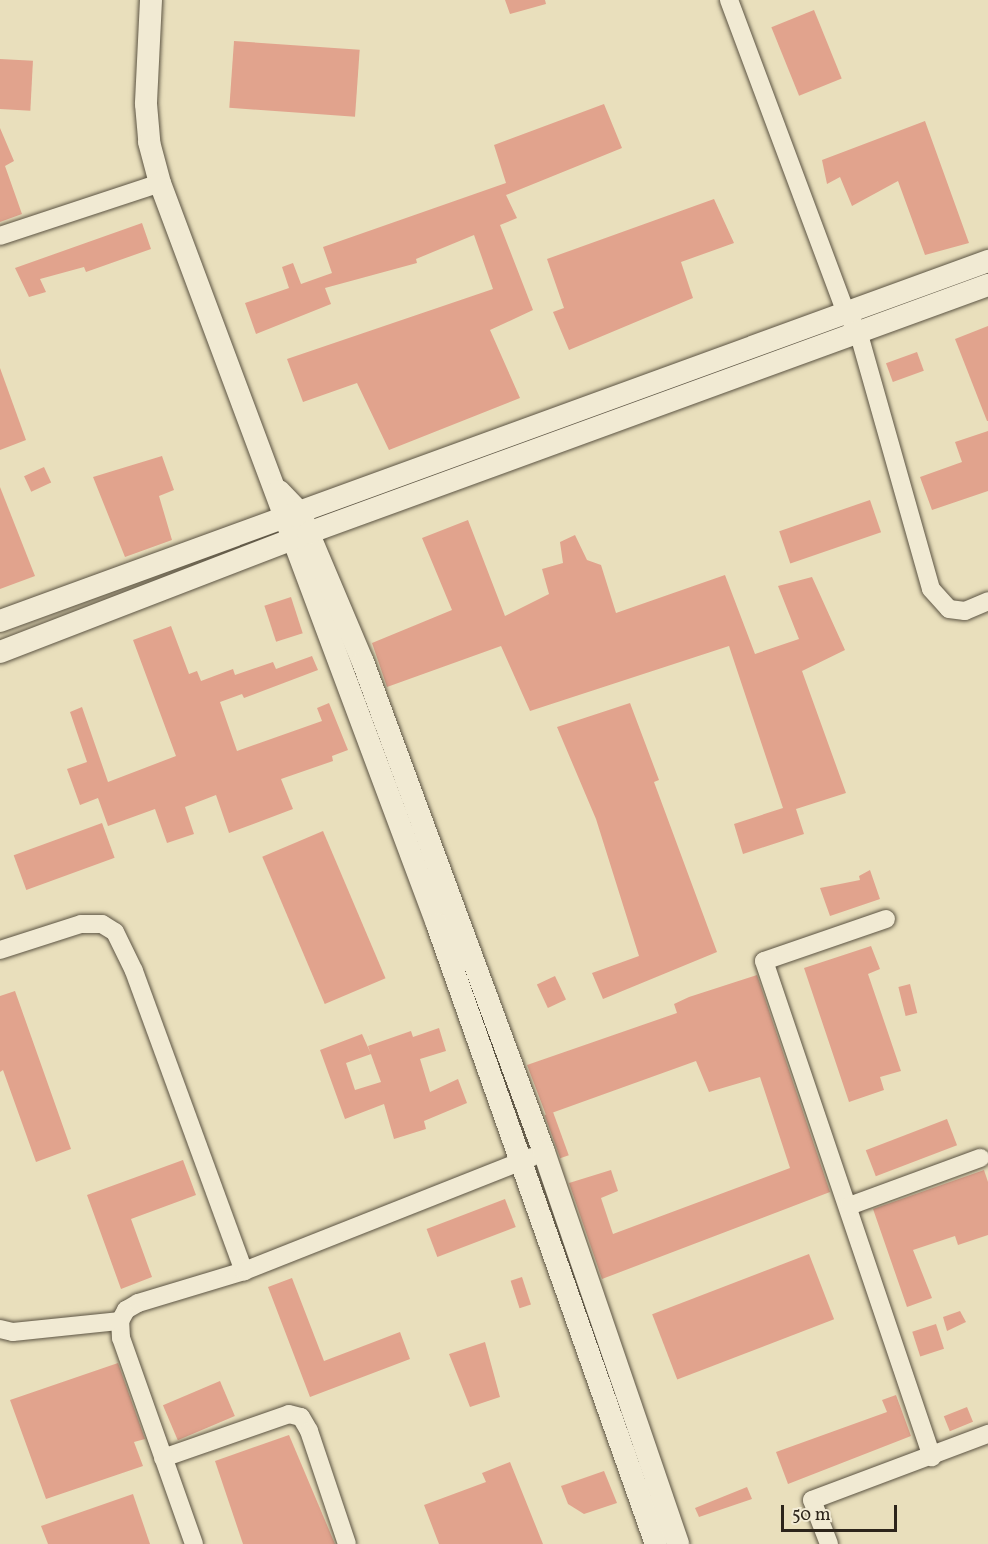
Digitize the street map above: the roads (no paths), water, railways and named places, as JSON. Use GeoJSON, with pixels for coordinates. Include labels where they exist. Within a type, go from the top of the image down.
{"type":"FeatureCollection","features":[{"type":"Feature","properties":{"kind":"street"},"geometry":{"type":"LineString","coordinates":[[151,0],[146,104],[149,142],[160,183],[279,491],[354,666],[446,919],[544,1152],[584,1300],[656,1544]]}},
{"type":"Feature","properties":{"kind":"street"},"geometry":{"type":"LineString","coordinates":[[729,0],[845,311],[858,331],[931,589],[949,609],[965,610],[988,601]]}},
{"type":"Feature","properties":{"kind":"street"},"geometry":{"type":"LineString","coordinates":[[0,236],[160,183]]}},
{"type":"Feature","properties":{"kind":"street"},"geometry":{"type":"LineString","coordinates":[[0,652],[295,526],[845,311],[988,261]]}},
{"type":"Feature","properties":{"kind":"street"},"geometry":{"type":"LineString","coordinates":[[0,621],[295,526],[988,285]]}},
{"type":"Feature","properties":{"kind":"street"},"geometry":{"type":"LineString","coordinates":[[446,919],[522,1162],[584,1300],[678,1544]]}},
{"type":"Feature","properties":{"kind":"street"},"geometry":{"type":"LineString","coordinates":[[886,919],[764,961],[849,1206],[932,1457]]}},
{"type":"Feature","properties":{"kind":"street"},"geometry":{"type":"LineString","coordinates":[[0,950],[81,924],[102,924],[115,932],[134,971],[244,1271]]}},
{"type":"Feature","properties":{"kind":"street"},"geometry":{"type":"LineString","coordinates":[[194,1544],[121,1338],[120,1321],[126,1310],[138,1303],[244,1271],[544,1152]]}},
{"type":"Feature","properties":{"kind":"street"},"geometry":{"type":"LineString","coordinates":[[849,1206],[980,1158]]}},
{"type":"Feature","properties":{"kind":"street"},"geometry":{"type":"LineString","coordinates":[[0,1329],[13,1332],[120,1321]]}},
{"type":"Feature","properties":{"kind":"street"},"geometry":{"type":"LineString","coordinates":[[163,1458],[289,1414],[301,1417],[309,1431],[347,1544]]}},
{"type":"Feature","properties":{"kind":"street"},"geometry":{"type":"LineString","coordinates":[[829,1544],[812,1500],[932,1457],[988,1434]]}}]}
